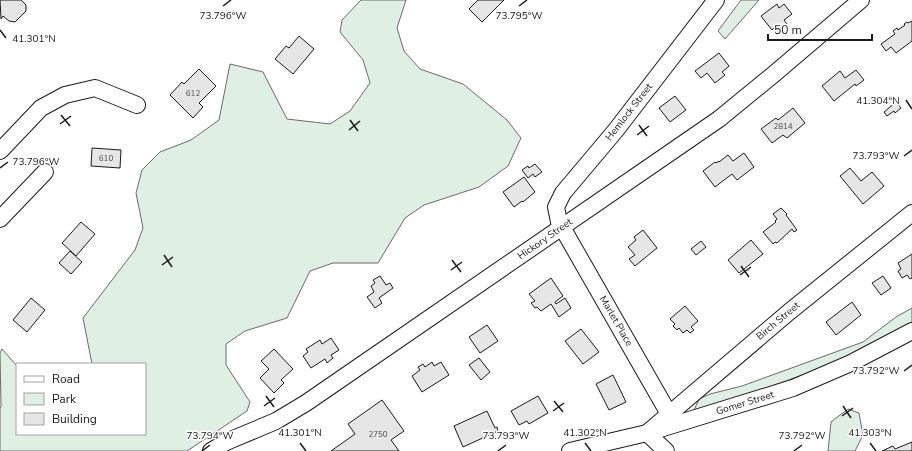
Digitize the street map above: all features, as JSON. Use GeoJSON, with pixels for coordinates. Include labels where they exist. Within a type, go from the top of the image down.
{"type":"FeatureCollection","features":[{"type":"Feature","properties":{"kind":"street","name":"Hemlock Street"},"geometry":{"type":"LineString","coordinates":[[562,228],[559,222],[556,207],[563,193],[616,130],[716,0]]}},
{"type":"Feature","properties":{"kind":"street","name":"Hickory Street"},"geometry":{"type":"LineString","coordinates":[[211,451],[226,442],[276,421],[306,403],[562,228],[719,119],[861,0]]}},
{"type":"Feature","properties":{"kind":"street"},"geometry":{"type":"LineString","coordinates":[[0,151],[41,108],[65,95],[95,88],[136,105]]}},
{"type":"Feature","properties":{"kind":"street"},"geometry":{"type":"LineString","coordinates":[[0,219],[45,172]]}},
{"type":"Feature","properties":{"kind":"street","name":"Birch Street"},"geometry":{"type":"LineString","coordinates":[[647,433],[789,312],[912,213]]}},
{"type":"Feature","properties":{"kind":"street","name":"Marlet Place"},"geometry":{"type":"LineString","coordinates":[[562,228],[669,414]]}},
{"type":"Feature","properties":{"kind":"street","name":"Gomer Street"},"geometry":{"type":"LineString","coordinates":[[570,451],[647,433],[793,388],[851,363],[912,331]]}},
{"type":"Feature","properties":{"kind":"street"},"geometry":{"type":"LineString","coordinates":[[647,433],[666,451]]}},
{"type":"Feature","properties":{"kind":"green space"},"geometry":{"type":"Polygon","coordinates":[[[361,0],[406,0],[397,28],[404,51],[420,69],[463,84],[507,120],[521,138],[508,166],[479,187],[424,205],[405,218],[378,263],[333,263],[310,271],[287,318],[245,331],[226,344],[226,365],[250,402],[247,411],[187,451],[0,451],[0,353],[2,349],[16,365],[16,435],[146,435],[146,363],[92,363],[83,318],[135,250],[143,228],[136,193],[142,170],[160,152],[191,140],[219,120],[230,64],[263,72],[287,119],[330,124],[350,111],[370,83],[363,60],[340,32],[342,20],[361,0]]]}},
{"type":"Feature","properties":{"kind":"green space"},"geometry":{"type":"Polygon","coordinates":[[[741,0],[759,0],[725,39],[718,31],[741,0]]]}},
{"type":"Feature","properties":{"kind":"green space"},"geometry":{"type":"Polygon","coordinates":[[[912,308],[912,325],[845,360],[723,403],[694,410],[699,399],[710,394],[742,386],[863,342],[896,317],[912,308]]]}},
{"type":"Feature","properties":{"kind":"green space"},"geometry":{"type":"Polygon","coordinates":[[[848,409],[859,413],[863,435],[855,451],[828,451],[831,422],[848,409]]]}},
{"type":"Feature","properties":{"kind":"building"},"geometry":{"type":"Polygon","coordinates":[[[0,0],[21,0],[26,5],[26,11],[15,22],[9,21],[3,16],[1,19],[0,0]]]}},
{"type":"Feature","properties":{"kind":"building"},"geometry":{"type":"Polygon","coordinates":[[[478,0],[504,0],[482,22],[469,9],[478,0]]]}},
{"type":"Feature","properties":{"kind":"building"},"geometry":{"type":"Polygon","coordinates":[[[777,4],[779,8],[784,4],[792,14],[784,20],[787,24],[777,31],[774,28],[772,30],[761,16],[777,4]]]}},
{"type":"Feature","properties":{"kind":"building"},"geometry":{"type":"Polygon","coordinates":[[[912,21],[912,41],[896,53],[891,47],[886,51],[881,44],[895,34],[893,31],[897,28],[898,30],[907,22],[912,21]]]}},
{"type":"Feature","properties":{"kind":"building"},"geometry":{"type":"Polygon","coordinates":[[[299,36],[314,49],[293,74],[275,59],[286,46],[289,48],[299,36]]]}},
{"type":"Feature","properties":{"kind":"building"},"geometry":{"type":"Polygon","coordinates":[[[719,53],[729,66],[722,72],[725,75],[715,83],[707,73],[701,78],[695,71],[719,53]]]}},
{"type":"Feature","properties":{"kind":"building"},"geometry":{"type":"Polygon","coordinates":[[[199,69],[216,86],[199,103],[203,107],[193,118],[170,95],[182,82],[184,84],[199,69]]]}},
{"type":"Feature","properties":{"kind":"building"},"geometry":{"type":"Polygon","coordinates":[[[856,70],[864,80],[856,86],[855,84],[834,101],[822,86],[840,71],[845,78],[856,70]]]}},
{"type":"Feature","properties":{"kind":"building"},"geometry":{"type":"Polygon","coordinates":[[[675,96],[686,110],[670,122],[659,108],[675,96]]]}},
{"type":"Feature","properties":{"kind":"building"},"geometry":{"type":"Polygon","coordinates":[[[896,102],[901,108],[895,113],[894,111],[887,116],[884,112],[896,102]]]}},
{"type":"Feature","properties":{"kind":"building"},"geometry":{"type":"Polygon","coordinates":[[[793,108],[805,123],[787,138],[783,135],[772,143],[761,129],[776,118],[778,120],[793,108]]]}},
{"type":"Feature","properties":{"kind":"building"},"geometry":{"type":"Polygon","coordinates":[[[92,148],[121,150],[120,168],[91,166],[92,148]]]}},
{"type":"Feature","properties":{"kind":"building"},"geometry":{"type":"Polygon","coordinates":[[[744,153],[754,167],[737,180],[732,174],[715,187],[703,171],[728,155],[733,161],[744,153]]]}},
{"type":"Feature","properties":{"kind":"building"},"geometry":{"type":"Polygon","coordinates":[[[535,164],[542,172],[535,177],[533,174],[528,178],[522,170],[535,164]]]}},
{"type":"Feature","properties":{"kind":"building"},"geometry":{"type":"Polygon","coordinates":[[[850,168],[861,181],[872,172],[884,186],[863,204],[840,176],[850,168]]]}},
{"type":"Feature","properties":{"kind":"building"},"geometry":{"type":"Polygon","coordinates":[[[524,177],[535,192],[514,207],[503,192],[524,177]]]}},
{"type":"Feature","properties":{"kind":"building"},"geometry":{"type":"Polygon","coordinates":[[[781,208],[787,214],[786,215],[797,230],[794,232],[792,229],[777,243],[775,242],[773,244],[763,232],[776,222],[775,221],[777,219],[773,214],[781,208]]]}},
{"type":"Feature","properties":{"kind":"building"},"geometry":{"type":"Polygon","coordinates":[[[81,222],[95,234],[76,256],[62,243],[81,222]]]}},
{"type":"Feature","properties":{"kind":"building"},"geometry":{"type":"Polygon","coordinates":[[[643,230],[657,248],[635,266],[629,259],[635,255],[628,247],[636,240],[634,237],[643,230]]]}},
{"type":"Feature","properties":{"kind":"building"},"geometry":{"type":"Polygon","coordinates":[[[751,240],[763,254],[739,273],[728,260],[751,240]]]}},
{"type":"Feature","properties":{"kind":"building"},"geometry":{"type":"Polygon","coordinates":[[[701,241],[706,247],[696,255],[691,249],[701,241]]]}},
{"type":"Feature","properties":{"kind":"building"},"geometry":{"type":"Polygon","coordinates":[[[70,251],[82,262],[71,274],[59,263],[70,251]]]}},
{"type":"Feature","properties":{"kind":"building"},"geometry":{"type":"Polygon","coordinates":[[[912,254],[912,278],[910,279],[907,275],[902,278],[898,271],[901,269],[898,263],[912,254]]]}},
{"type":"Feature","properties":{"kind":"building"},"geometry":{"type":"Polygon","coordinates":[[[380,276],[386,285],[390,283],[393,288],[379,298],[382,303],[375,308],[367,297],[374,292],[371,286],[375,283],[373,280],[380,276]]]}},
{"type":"Feature","properties":{"kind":"building"},"geometry":{"type":"Polygon","coordinates":[[[883,276],[891,288],[881,295],[872,283],[883,276]]]}},
{"type":"Feature","properties":{"kind":"building"},"geometry":{"type":"Polygon","coordinates":[[[551,278],[563,296],[555,302],[556,304],[565,298],[571,308],[559,317],[551,304],[541,311],[537,307],[535,308],[531,303],[535,301],[529,294],[551,278]]]}},
{"type":"Feature","properties":{"kind":"building"},"geometry":{"type":"Polygon","coordinates":[[[31,298],[45,310],[27,332],[13,320],[31,298]]]}},
{"type":"Feature","properties":{"kind":"building"},"geometry":{"type":"Polygon","coordinates":[[[852,302],[861,315],[836,335],[826,322],[852,302]]]}},
{"type":"Feature","properties":{"kind":"building"},"geometry":{"type":"Polygon","coordinates":[[[685,306],[698,321],[691,327],[694,330],[690,333],[687,330],[683,333],[679,328],[677,330],[673,326],[675,324],[670,319],[685,306]]]}},
{"type":"Feature","properties":{"kind":"building"},"geometry":{"type":"Polygon","coordinates":[[[487,325],[498,341],[480,353],[469,337],[487,325]]]}},
{"type":"Feature","properties":{"kind":"building"},"geometry":{"type":"Polygon","coordinates":[[[581,329],[599,352],[583,364],[565,341],[581,329]]]}},
{"type":"Feature","properties":{"kind":"building"},"geometry":{"type":"Polygon","coordinates":[[[331,338],[339,350],[331,355],[333,358],[327,363],[325,359],[311,368],[303,356],[308,352],[306,349],[320,340],[322,344],[331,338]]]}},
{"type":"Feature","properties":{"kind":"building"},"geometry":{"type":"Polygon","coordinates":[[[274,349],[293,369],[281,380],[284,383],[274,393],[260,378],[269,369],[261,361],[274,349]]]}},
{"type":"Feature","properties":{"kind":"building"},"geometry":{"type":"Polygon","coordinates":[[[479,358],[490,372],[481,380],[469,365],[479,358]]]}},
{"type":"Feature","properties":{"kind":"building"},"geometry":{"type":"Polygon","coordinates":[[[432,362],[434,366],[441,362],[449,375],[422,392],[412,376],[420,370],[418,367],[423,364],[425,367],[432,362]]]}},
{"type":"Feature","properties":{"kind":"building"},"geometry":{"type":"Polygon","coordinates":[[[613,375],[626,402],[609,410],[596,384],[613,375]]]}},
{"type":"Feature","properties":{"kind":"building"},"geometry":{"type":"Polygon","coordinates":[[[538,396],[548,413],[529,424],[527,421],[519,425],[511,411],[538,396]]]}},
{"type":"Feature","properties":{"kind":"building"},"geometry":{"type":"Polygon","coordinates":[[[382,400],[404,431],[391,440],[399,451],[331,451],[355,434],[348,424],[382,400]]]}},
{"type":"Feature","properties":{"kind":"building"},"geometry":{"type":"Polygon","coordinates":[[[487,411],[498,431],[463,447],[454,426],[487,411]]]}},
{"type":"Feature","properties":{"kind":"building"},"geometry":{"type":"Polygon","coordinates":[[[912,442],[912,451],[882,451],[893,446],[895,449],[912,442]]]}}]}
